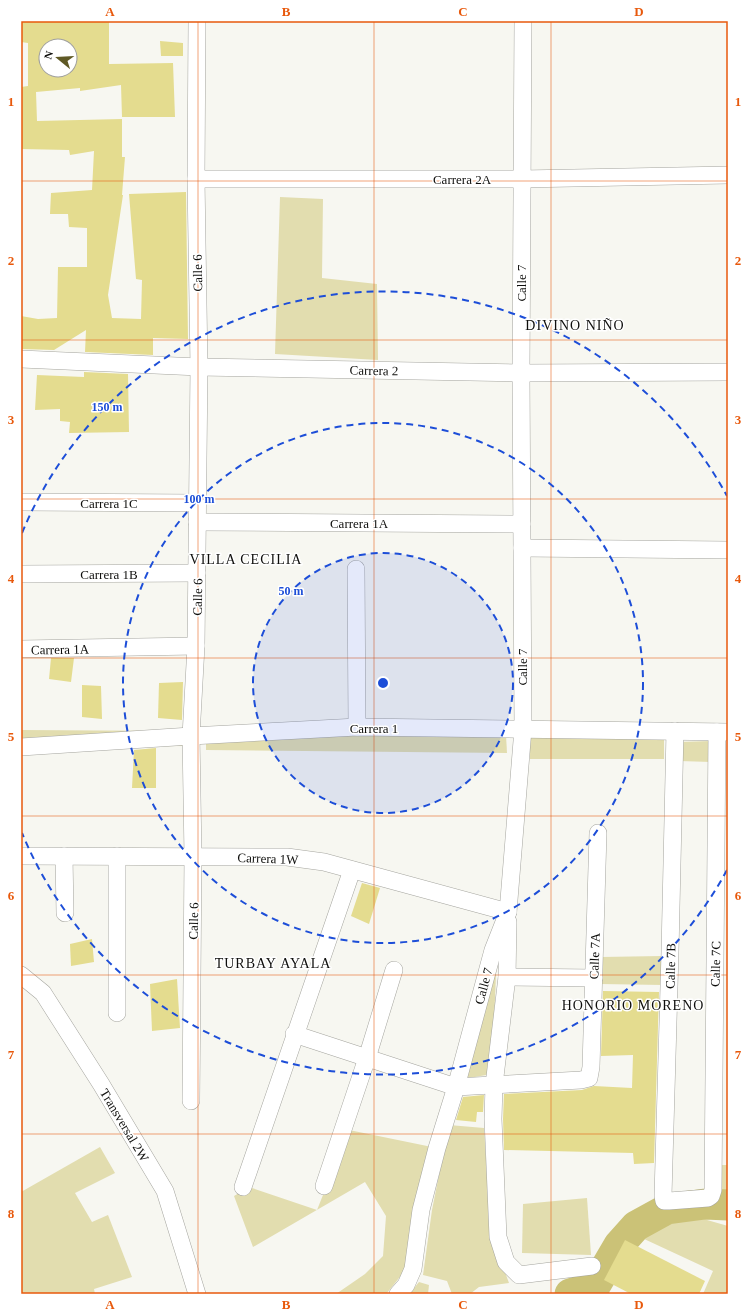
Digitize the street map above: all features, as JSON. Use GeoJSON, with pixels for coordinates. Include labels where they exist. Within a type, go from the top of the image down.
{"type":"FeatureCollection","features":[{"type":"Feature","properties":{"kind":"street","name":"Calle 6"},"geometry":{"type":"LineString","coordinates":[[191,1100],[193,856],[191,736],[198,574],[197,503],[199,367],[196,179],[197,21]]}},
{"type":"Feature","properties":{"kind":"street","name":"Calle 7"},"geometry":{"type":"LineString","coordinates":[[398,1294],[406,1284],[413,1269],[421,1210],[437,1148],[456,1086],[493,950],[508,912],[522,729],[521,373],[523,21]]}},
{"type":"Feature","properties":{"kind":"street","name":"Carrera 2A"},"geometry":{"type":"LineString","coordinates":[[196,179],[522,179],[728,175]]}},
{"type":"Feature","properties":{"kind":"street","name":"Carrera 2"},"geometry":{"type":"LineString","coordinates":[[21,359],[199,367],[521,373],[728,372]]}},
{"type":"Feature","properties":{"kind":"street","name":"Carrera 1C"},"geometry":{"type":"LineString","coordinates":[[21,502],[197,503]]}},
{"type":"Feature","properties":{"kind":"street","name":"Carrera 1A"},"geometry":{"type":"LineString","coordinates":[[197,522],[522,524]]}},
{"type":"Feature","properties":{"kind":"street"},"geometry":{"type":"LineString","coordinates":[[522,548],[728,550]]}},
{"type":"Feature","properties":{"kind":"street"},"geometry":{"type":"LineString","coordinates":[[356,569],[357,727]]}},
{"type":"Feature","properties":{"kind":"street","name":"Carrera 1B"},"geometry":{"type":"LineString","coordinates":[[21,574],[198,574]]}},
{"type":"Feature","properties":{"kind":"street","name":"Carrera 1A"},"geometry":{"type":"LineString","coordinates":[[21,649],[196,646]]}},
{"type":"Feature","properties":{"kind":"street","name":"Carrera 1"},"geometry":{"type":"LineString","coordinates":[[21,747],[357,727],[723,732]]}},
{"type":"Feature","properties":{"kind":"street","name":"Calle 7B"},"geometry":{"type":"LineString","coordinates":[[675,731],[663,1196],[664,1201],[708,1198],[711,1196]]}},
{"type":"Feature","properties":{"kind":"street","name":"Calle 7C"},"geometry":{"type":"LineString","coordinates":[[711,1196],[713,1190],[723,732]]}},
{"type":"Feature","properties":{"kind":"street","name":"Calle 7A"},"geometry":{"type":"LineString","coordinates":[[494,1085],[581,1080],[589,1078],[591,1067],[598,833]]}},
{"type":"Feature","properties":{"kind":"street","name":"Carrera 1W"},"geometry":{"type":"LineString","coordinates":[[21,856],[287,857],[324,862],[508,912]]}},
{"type":"Feature","properties":{"kind":"street"},"geometry":{"type":"LineString","coordinates":[[64,856],[65,913]]}},
{"type":"Feature","properties":{"kind":"street"},"geometry":{"type":"LineString","coordinates":[[117,856],[117,1013]]}},
{"type":"Feature","properties":{"kind":"street"},"geometry":{"type":"LineString","coordinates":[[243,1187],[294,1034],[352,870]]}},
{"type":"Feature","properties":{"kind":"street"},"geometry":{"type":"LineString","coordinates":[[508,912],[507,977],[494,1085],[493,1119],[498,1238],[506,1262],[519,1275],[592,1266]]}},
{"type":"Feature","properties":{"kind":"street"},"geometry":{"type":"LineString","coordinates":[[324,1186],[367,1058],[394,970]]}},
{"type":"Feature","properties":{"kind":"street","name":"Transversal 2W"},"geometry":{"type":"LineString","coordinates":[[21,975],[43,993],[101,1084],[165,1191],[197,1294]]}},
{"type":"Feature","properties":{"kind":"street"},"geometry":{"type":"LineString","coordinates":[[507,977],[594,978]]}},
{"type":"Feature","properties":{"kind":"street"},"geometry":{"type":"LineString","coordinates":[[294,1034],[456,1086],[494,1085]]}},
{"type":"Feature","properties":{"kind":"shaded area"},"geometry":{"type":"Polygon","coordinates":[[[280,197],[323,199],[322,278],[377,284],[378,360],[275,354],[280,197]]]}},
{"type":"Feature","properties":{"kind":"shaded area"},"geometry":{"type":"Polygon","coordinates":[[[21,730],[187,731],[186,746],[21,747],[21,730]]]}},
{"type":"Feature","properties":{"kind":"shaded area"},"geometry":{"type":"Polygon","coordinates":[[[206,733],[506,735],[507,753],[206,750],[206,733]]]}},
{"type":"Feature","properties":{"kind":"shaded area"},"geometry":{"type":"Polygon","coordinates":[[[530,736],[664,737],[664,759],[530,759],[530,736]]]}},
{"type":"Feature","properties":{"kind":"shaded area"},"geometry":{"type":"Polygon","coordinates":[[[711,741],[711,762],[679,761],[678,742],[711,741]]]}},
{"type":"Feature","properties":{"kind":"shaded area"},"geometry":{"type":"Polygon","coordinates":[[[497,950],[492,1074],[463,1079],[497,950]]]}},
{"type":"Feature","properties":{"kind":"shaded area"},"geometry":{"type":"Polygon","coordinates":[[[662,956],[663,985],[600,984],[601,957],[662,956]]]}},
{"type":"Feature","properties":{"kind":"shaded area"},"geometry":{"type":"Polygon","coordinates":[[[449,1125],[484,1128],[491,1234],[509,1283],[479,1287],[470,1294],[452,1294],[447,1281],[423,1275],[432,1210],[449,1125]]]}},
{"type":"Feature","properties":{"kind":"shaded area"},"geometry":{"type":"Polygon","coordinates":[[[349,1130],[432,1147],[403,1273],[387,1293],[336,1294],[365,1274],[383,1256],[386,1216],[365,1182],[317,1210],[349,1130]]]}},
{"type":"Feature","properties":{"kind":"shaded area"},"geometry":{"type":"Polygon","coordinates":[[[100,1147],[115,1173],[75,1193],[92,1222],[108,1215],[132,1277],[94,1289],[95,1294],[21,1294],[21,1192],[100,1147]]]}},
{"type":"Feature","properties":{"kind":"shaded area"},"geometry":{"type":"Polygon","coordinates":[[[717,1165],[728,1165],[728,1198],[713,1196],[717,1165]]]}},
{"type":"Feature","properties":{"kind":"shaded area"},"geometry":{"type":"Polygon","coordinates":[[[249,1187],[317,1210],[253,1247],[234,1196],[249,1187]]]}},
{"type":"Feature","properties":{"kind":"shaded area"},"geometry":{"type":"Polygon","coordinates":[[[587,1198],[591,1255],[522,1253],[523,1204],[587,1198]]]}},
{"type":"Feature","properties":{"kind":"shaded area"},"geometry":{"type":"Polygon","coordinates":[[[693,1216],[728,1226],[728,1294],[703,1294],[713,1271],[642,1238],[659,1223],[693,1216]]]}},
{"type":"Feature","properties":{"kind":"shaded area"},"geometry":{"type":"Polygon","coordinates":[[[419,1282],[429,1285],[428,1294],[409,1294],[419,1282]]]}},
{"type":"Feature","properties":{"kind":"building"},"geometry":{"type":"Polygon","coordinates":[[[21,21],[109,21],[109,64],[173,63],[175,117],[122,117],[121,85],[80,91],[80,88],[36,92],[37,121],[122,119],[122,157],[125,157],[123,195],[108,295],[112,318],[141,319],[142,280],[136,279],[129,194],[186,192],[188,339],[153,338],[153,355],[85,352],[86,330],[54,350],[21,349],[21,316],[38,319],[57,318],[58,267],[87,267],[87,228],[69,227],[68,214],[50,214],[51,193],[92,190],[94,151],[70,155],[69,150],[21,149],[21,87],[28,86],[28,43],[21,42],[21,21]]]}},
{"type":"Feature","properties":{"kind":"building"},"geometry":{"type":"Polygon","coordinates":[[[160,41],[183,43],[183,56],[161,56],[160,41]]]}},
{"type":"Feature","properties":{"kind":"building"},"geometry":{"type":"Polygon","coordinates":[[[84,372],[128,374],[129,432],[69,433],[70,422],[60,421],[60,409],[35,410],[37,375],[84,377],[84,372]]]}},
{"type":"Feature","properties":{"kind":"building"},"geometry":{"type":"Polygon","coordinates":[[[51,658],[74,658],[71,682],[49,679],[51,658]]]}},
{"type":"Feature","properties":{"kind":"building"},"geometry":{"type":"Polygon","coordinates":[[[183,682],[182,720],[158,718],[159,683],[183,682]]]}},
{"type":"Feature","properties":{"kind":"building"},"geometry":{"type":"Polygon","coordinates":[[[82,685],[101,686],[102,719],[82,717],[82,685]]]}},
{"type":"Feature","properties":{"kind":"building"},"geometry":{"type":"Polygon","coordinates":[[[156,748],[156,788],[132,788],[134,750],[156,748]]]}},
{"type":"Feature","properties":{"kind":"building"},"geometry":{"type":"Polygon","coordinates":[[[362,883],[380,888],[369,924],[351,916],[362,883]]]}},
{"type":"Feature","properties":{"kind":"building"},"geometry":{"type":"Polygon","coordinates":[[[92,939],[94,962],[71,966],[70,944],[92,939]]]}},
{"type":"Feature","properties":{"kind":"building"},"geometry":{"type":"Polygon","coordinates":[[[177,979],[180,1028],[152,1031],[150,984],[177,979]]]}},
{"type":"Feature","properties":{"kind":"building"},"geometry":{"type":"Polygon","coordinates":[[[603,991],[659,992],[654,1163],[634,1164],[633,1153],[504,1150],[504,1094],[582,1090],[594,1086],[632,1088],[633,1055],[601,1056],[603,991]]]}},
{"type":"Feature","properties":{"kind":"building"},"geometry":{"type":"Polygon","coordinates":[[[484,1095],[483,1112],[477,1112],[476,1122],[456,1120],[463,1097],[484,1095]]]}},
{"type":"Feature","properties":{"kind":"building"},"geometry":{"type":"Polygon","coordinates":[[[625,1240],[705,1281],[699,1294],[631,1294],[604,1280],[625,1240]]]}},
{"type":"Feature","properties":{"kind":"waterway"},"geometry":{"type":"LineString","coordinates":[[570,1294],[595,1286],[619,1245],[636,1226],[667,1209],[705,1204],[728,1205]]}},
{"type":"Feature","properties":{"kind":"district","name":"DIVINO NIÑO"},"geometry":{"type":"Point","coordinates":[575,325]}},
{"type":"Feature","properties":{"kind":"district","name":"VILLA CECILIA"},"geometry":{"type":"Point","coordinates":[246,559]}},
{"type":"Feature","properties":{"kind":"district","name":"TURBAY AYALA"},"geometry":{"type":"Point","coordinates":[273,963]}},
{"type":"Feature","properties":{"kind":"district","name":"HONORIO MORENO"},"geometry":{"type":"Point","coordinates":[633,1005]}}]}
